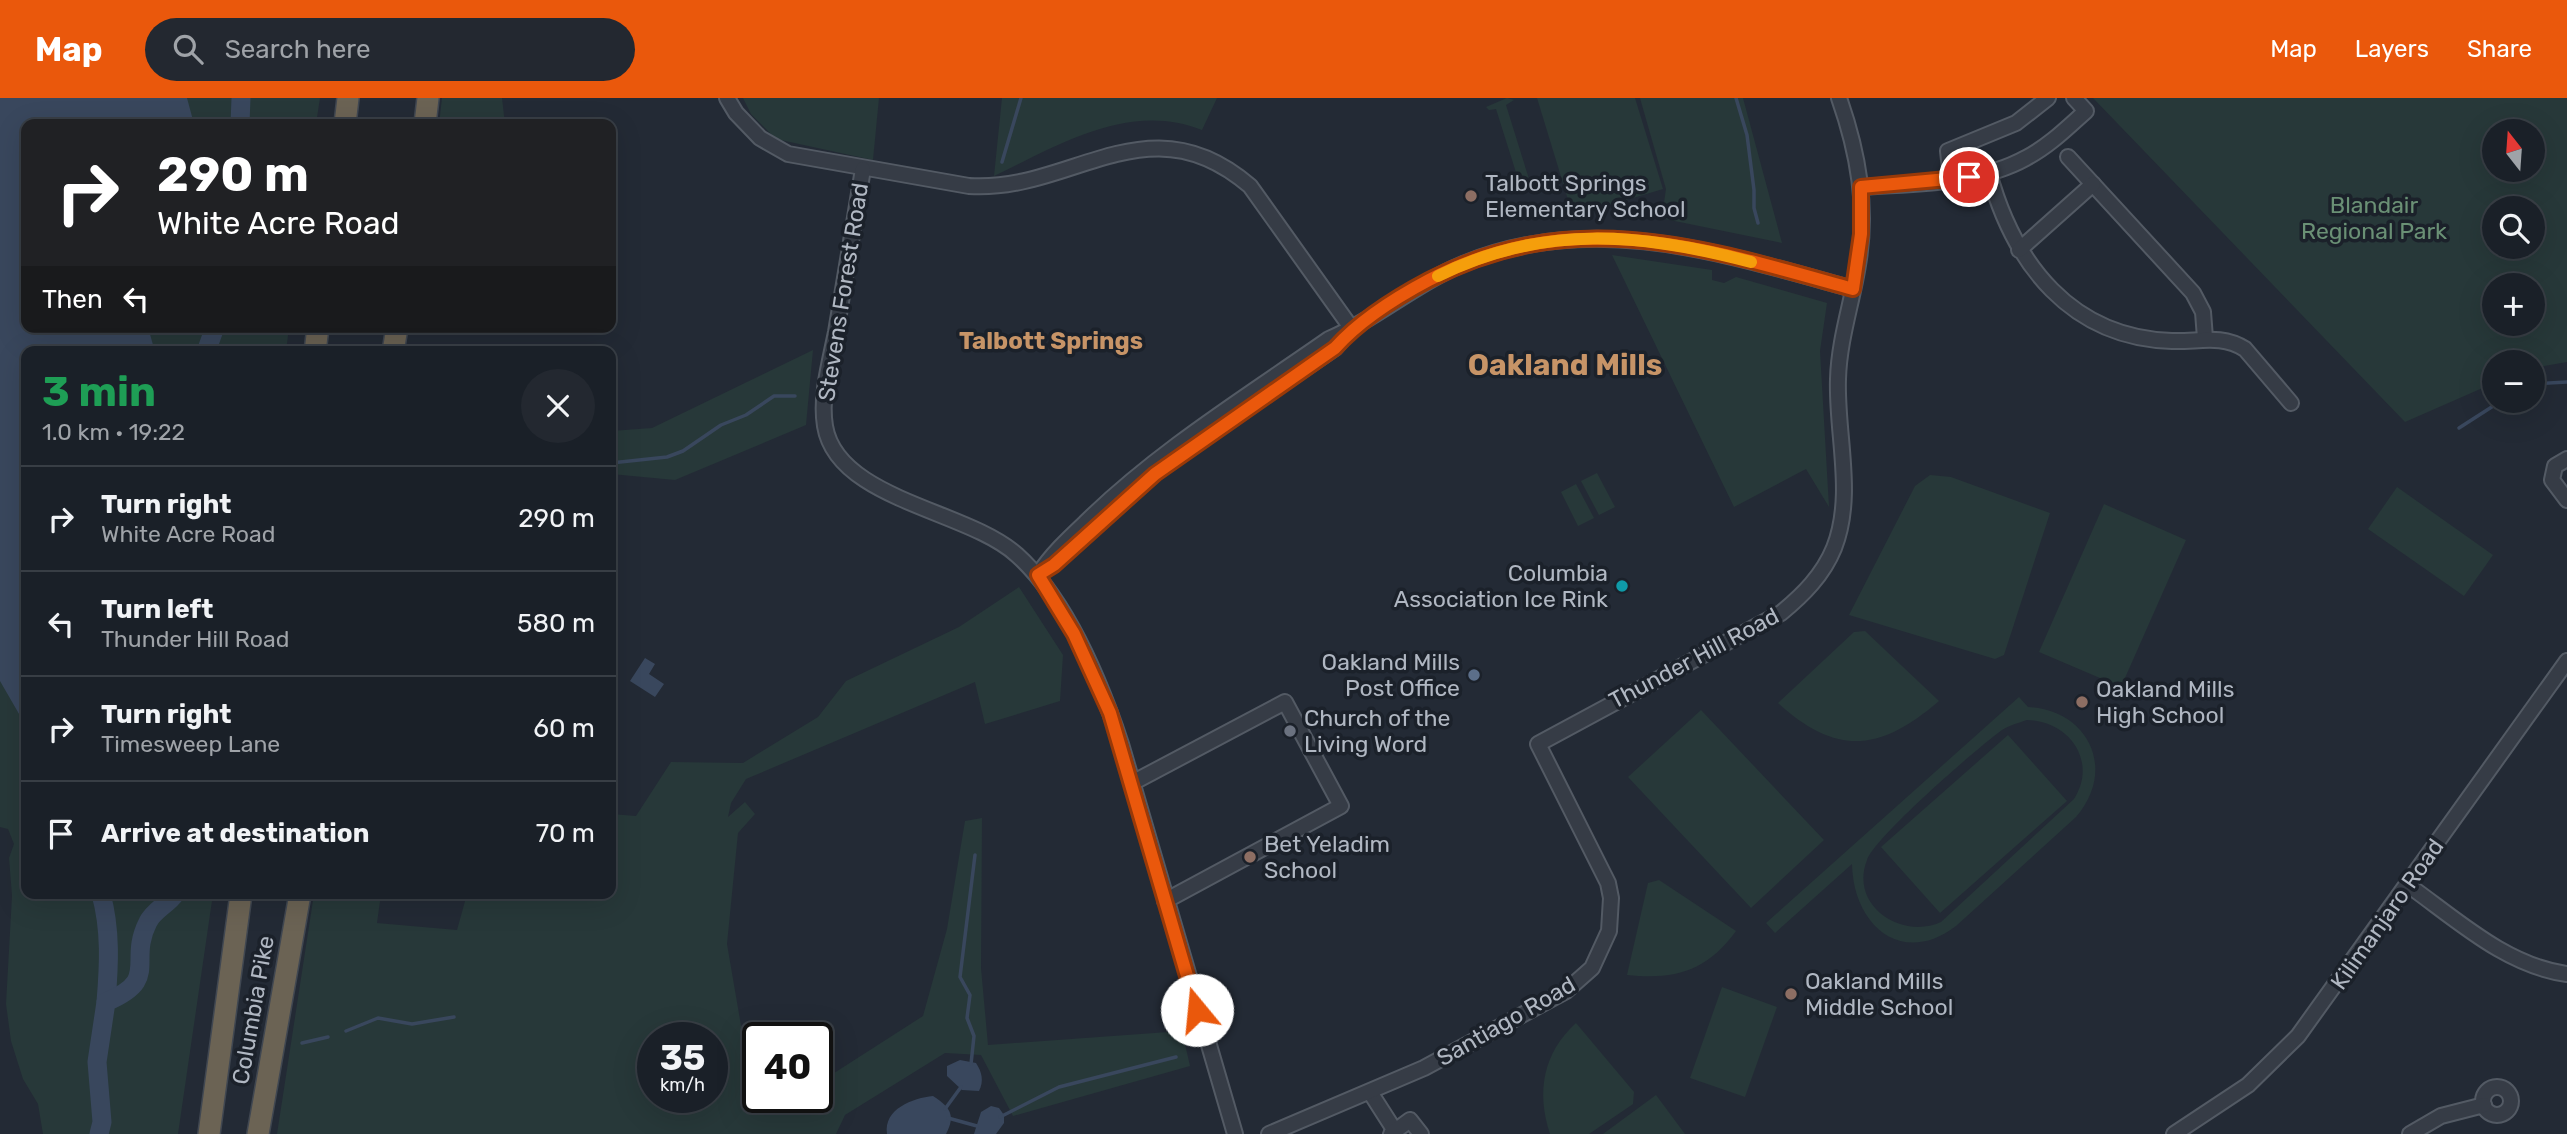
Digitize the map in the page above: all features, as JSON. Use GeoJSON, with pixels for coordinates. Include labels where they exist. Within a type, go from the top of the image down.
{"type":"FeatureCollection","features":[{"type":"Feature","properties":{"kind":"highway"},"geometry":{"type":"LineString","coordinates":[[346,119],[348,98]]}},
{"type":"Feature","properties":{"kind":"highway"},"geometry":{"type":"LineString","coordinates":[[426,119],[428,98]]}},
{"type":"Feature","properties":{"kind":"highway","name":"Columbia Pike"},"geometry":{"type":"LineString","coordinates":[[209,1134],[241,899]]}},
{"type":"Feature","properties":{"kind":"highway","name":"Columbia Pike"},"geometry":{"type":"LineString","coordinates":[[258,1134],[299,899]]}},
{"type":"Feature","properties":{"kind":"street","name":"Stevens Forest Road"},"geometry":{"type":"LineString","coordinates":[[727,98],[747,126],[774,148],[813,160],[863,169],[825,396],[828,437],[850,471],[881,488],[1001,542],[1038,575],[1074,634],[1100,688],[1132,783],[1235,1134]]}},
{"type":"Feature","properties":{"kind":"street","name":"Thunder Hill Road"},"geometry":{"type":"LineString","coordinates":[[1538,744],[1781,613],[1812,583],[1834,548],[1843,515],[1838,369],[1861,234],[1859,164],[1839,98]]}},
{"type":"Feature","properties":{"kind":"street"},"geometry":{"type":"LineString","coordinates":[[1951,179],[1948,151],[2017,123],[2048,98]]}},
{"type":"Feature","properties":{"kind":"street"},"geometry":{"type":"LineString","coordinates":[[1861,187],[1989,173],[2028,158],[2086,111],[2074,98]]}},
{"type":"Feature","properties":{"kind":"street"},"geometry":{"type":"LineString","coordinates":[[863,169],[989,187],[1024,179],[1116,140],[1143,136],[1181,140],[1205,148],[1234,167],[1352,329]]}},
{"type":"Feature","properties":{"kind":"street"},"geometry":{"type":"LineString","coordinates":[[2068,157],[2193,293],[2203,312],[2205,338]]}},
{"type":"Feature","properties":{"kind":"street"},"geometry":{"type":"LineString","coordinates":[[1989,173],[2004,222],[2019,250],[2076,311],[2108,329],[2142,338],[2174,341],[2205,338],[2236,344],[2245,349],[2291,403]]}},
{"type":"Feature","properties":{"kind":"street"},"geometry":{"type":"LineString","coordinates":[[2019,250],[2093,184]]}},
{"type":"Feature","properties":{"kind":"street"},"geometry":{"type":"LineString","coordinates":[[1038,575],[1054,565],[1132,492],[1335,348],[1352,329],[1408,292],[1465,264],[1504,250],[1581,237],[1679,245],[1853,289]]}},
{"type":"Feature","properties":{"kind":"street"},"geometry":{"type":"LineString","coordinates":[[2567,459],[2555,466],[2552,480],[2567,500]]}},
{"type":"Feature","properties":{"kind":"street","name":"Kilimanjaro Road"},"geometry":{"type":"LineString","coordinates":[[2178,1133],[2248,1085],[2290,1044],[2340,981],[2567,661]]}},
{"type":"Feature","properties":{"kind":"street"},"geometry":{"type":"LineString","coordinates":[[1132,783],[1284,702],[1341,806],[1165,901]]}},
{"type":"Feature","properties":{"kind":"street","name":"Santiago Road"},"geometry":{"type":"LineString","coordinates":[[1269,1134],[1423,1068],[1566,991],[1587,974],[1602,951],[1611,915],[1608,883],[1538,744]]}},
{"type":"Feature","properties":{"kind":"street"},"geometry":{"type":"LineString","coordinates":[[2407,885],[2508,954],[2534,967],[2567,974]]}},
{"type":"Feature","properties":{"kind":"street"},"geometry":{"type":"LineString","coordinates":[[1370,1092],[1393,1132],[1410,1120],[1421,1134]]}},
{"type":"Feature","properties":{"kind":"street"},"geometry":{"type":"LineString","coordinates":[[2410,1134],[2441,1116],[2484,1105]]}},
{"type":"Feature","properties":{"kind":"green space"},"geometry":{"type":"Polygon","coordinates":[[[0,98],[320,98],[317,119],[21,119],[21,333],[288,333],[287,346],[21,346],[21,899],[212,899],[178,1134],[43,1134],[38,1104],[23,1079],[11,1041],[6,1004],[12,896],[9,858],[14,844],[8,829],[0,827],[0,98]]]}},
{"type":"Feature","properties":{"kind":"green space"},"geometry":{"type":"Polygon","coordinates":[[[442,98],[502,98],[504,119],[440,119],[442,98]]]}},
{"type":"Feature","properties":{"kind":"green space"},"geometry":{"type":"Polygon","coordinates":[[[743,98],[879,98],[873,160],[776,139],[751,114],[743,98]]]}},
{"type":"Feature","properties":{"kind":"green space"},"geometry":{"type":"Polygon","coordinates":[[[1002,98],[1217,98],[1202,130],[1175,122],[1121,124],[1069,140],[994,176],[1002,98]]]}},
{"type":"Feature","properties":{"kind":"green space"},"geometry":{"type":"Polygon","coordinates":[[[1507,98],[1514,100],[1506,105],[1529,179],[1539,180],[1538,184],[1514,190],[1512,186],[1519,182],[1496,109],[1489,110],[1486,107],[1507,98]]]}},
{"type":"Feature","properties":{"kind":"green space"},"geometry":{"type":"Polygon","coordinates":[[[1537,98],[1635,98],[1663,189],[1573,216],[1537,98]]]}},
{"type":"Feature","properties":{"kind":"green space"},"geometry":{"type":"Polygon","coordinates":[[[1640,98],[1743,98],[1782,243],[1655,217],[1664,203],[1666,189],[1640,98]]]}},
{"type":"Feature","properties":{"kind":"green space","name":"Blandair Regional Park"},"geometry":{"type":"Polygon","coordinates":[[[2093,98],[2567,98],[2567,362],[2545,366],[2545,350],[2482,350],[2482,388],[2405,422],[2093,98]]]}},
{"type":"Feature","properties":{"kind":"green space"},"geometry":{"type":"Polygon","coordinates":[[[1612,255],[1712,270],[1712,280],[1724,283],[1736,277],[1827,303],[1820,351],[1829,507],[1806,469],[1734,507],[1612,255]]]}},
{"type":"Feature","properties":{"kind":"green space"},"geometry":{"type":"Polygon","coordinates":[[[813,350],[806,425],[675,480],[616,474],[616,431],[652,428],[813,350]]]}},
{"type":"Feature","properties":{"kind":"green space"},"geometry":{"type":"Polygon","coordinates":[[[1597,473],[1615,507],[1599,515],[1581,481],[1597,473]]]}},
{"type":"Feature","properties":{"kind":"green space"},"geometry":{"type":"Polygon","coordinates":[[[1930,475],[1951,477],[2050,513],[2004,655],[1995,659],[1849,615],[1915,486],[1930,475]]]}},
{"type":"Feature","properties":{"kind":"green space"},"geometry":{"type":"Polygon","coordinates":[[[1576,484],[1594,518],[1578,526],[1561,492],[1576,484]]]}},
{"type":"Feature","properties":{"kind":"green space"},"geometry":{"type":"Polygon","coordinates":[[[2397,487],[2493,555],[2464,596],[2368,529],[2397,487]]]}},
{"type":"Feature","properties":{"kind":"green space"},"geometry":{"type":"Polygon","coordinates":[[[2104,504],[2186,540],[2121,687],[2039,652],[2104,504]]]}},
{"type":"Feature","properties":{"kind":"green space"},"geometry":{"type":"Polygon","coordinates":[[[1019,587],[1063,655],[1060,701],[985,724],[975,682],[746,779],[731,803],[728,817],[745,802],[755,814],[738,833],[727,944],[742,1031],[742,1113],[833,1113],[833,1074],[923,1016],[947,929],[965,821],[982,818],[981,968],[988,1045],[1182,1031],[1190,1066],[1013,1116],[981,1055],[945,1053],[845,1115],[836,1134],[277,1134],[313,899],[380,899],[377,923],[457,930],[466,899],[616,899],[616,814],[636,816],[671,762],[743,763],[818,717],[846,681],[959,627],[1019,587]]]}},
{"type":"Feature","properties":{"kind":"green space"},"geometry":{"type":"Polygon","coordinates":[[[1865,631],[1939,701],[1898,730],[1878,738],[1859,741],[1840,739],[1820,732],[1778,703],[1854,632],[1865,631]]]}},
{"type":"Feature","properties":{"kind":"green space"},"geometry":{"type":"Polygon","coordinates":[[[2019,697],[2028,707],[2049,711],[2067,719],[2081,731],[2090,745],[2095,762],[2094,780],[2088,799],[2076,817],[1956,926],[1936,938],[1917,942],[1899,941],[1884,933],[1871,921],[1861,905],[1854,886],[1852,864],[1775,933],[1766,923],[2019,697]],[[2027,720],[2002,730],[1928,793],[1874,848],[1867,860],[1863,877],[1865,892],[1872,905],[1883,915],[1910,926],[1941,922],[2074,799],[2081,785],[2081,758],[2067,735],[2042,722],[2027,720]]]}},
{"type":"Feature","properties":{"kind":"green space"},"geometry":{"type":"Polygon","coordinates":[[[1701,710],[1824,840],[1751,908],[1628,777],[1701,710]]]}},
{"type":"Feature","properties":{"kind":"green space"},"geometry":{"type":"Polygon","coordinates":[[[2008,735],[2067,801],[1940,913],[1881,847],[2008,735]]]}},
{"type":"Feature","properties":{"kind":"green space"},"geometry":{"type":"Polygon","coordinates":[[[1659,880],[1736,931],[1713,955],[1689,970],[1660,976],[1627,975],[1648,883],[1659,880]]]}},
{"type":"Feature","properties":{"kind":"green space"},"geometry":{"type":"Polygon","coordinates":[[[1722,987],[1777,1007],[1745,1097],[1690,1078],[1722,987]]]}},
{"type":"Feature","properties":{"kind":"green space"},"geometry":{"type":"Polygon","coordinates":[[[1576,1023],[1634,1092],[1633,1104],[1589,1134],[1550,1134],[1544,1103],[1545,1074],[1556,1047],[1576,1023]]]}},
{"type":"Feature","properties":{"kind":"green space"},"geometry":{"type":"Polygon","coordinates":[[[1656,1095],[1685,1134],[1603,1134],[1656,1095]]]}},
{"type":"Feature","properties":{"kind":"water"},"geometry":{"type":"Polygon","coordinates":[[[0,98],[187,98],[193,119],[21,119],[21,333],[150,333],[153,346],[21,346],[21,717],[0,681],[0,98]]]}},
{"type":"Feature","properties":{"kind":"water"},"geometry":{"type":"Polygon","coordinates":[[[645,658],[655,664],[649,674],[664,684],[655,697],[630,681],[645,658]]]}},
{"type":"Feature","properties":{"kind":"water"},"geometry":{"type":"Polygon","coordinates":[[[960,1060],[976,1063],[982,1077],[979,1091],[962,1090],[947,1076],[947,1066],[960,1060]]]}},
{"type":"Feature","properties":{"kind":"water"},"geometry":{"type":"Polygon","coordinates":[[[933,1096],[950,1112],[951,1122],[946,1134],[887,1134],[890,1118],[901,1106],[933,1096]]]}},
{"type":"Feature","properties":{"kind":"water"},"geometry":{"type":"Polygon","coordinates":[[[991,1106],[999,1108],[1004,1115],[1004,1123],[996,1134],[974,1134],[981,1112],[991,1106]]]}},
{"type":"Feature","properties":{"kind":"waterway"},"geometry":{"type":"LineString","coordinates":[[240,119],[241,98]]}},
{"type":"Feature","properties":{"kind":"waterway"},"geometry":{"type":"LineString","coordinates":[[1002,162],[1021,98]]}},
{"type":"Feature","properties":{"kind":"waterway"},"geometry":{"type":"LineString","coordinates":[[1736,98],[1747,135],[1754,208],[1758,223]]}},
{"type":"Feature","properties":{"kind":"waterway"},"geometry":{"type":"LineString","coordinates":[[208,346],[213,333]]}},
{"type":"Feature","properties":{"kind":"waterway"},"geometry":{"type":"LineString","coordinates":[[2545,383],[2567,382]]}},
{"type":"Feature","properties":{"kind":"waterway"},"geometry":{"type":"LineString","coordinates":[[616,462],[667,457],[683,451],[721,425],[746,415],[774,396],[795,396]]}},
{"type":"Feature","properties":{"kind":"waterway"},"geometry":{"type":"LineString","coordinates":[[2459,428],[2482,413]]}},
{"type":"Feature","properties":{"kind":"waterway"},"geometry":{"type":"LineString","coordinates":[[971,1064],[974,1036],[967,1018],[970,995],[960,977],[975,855]]}},
{"type":"Feature","properties":{"kind":"waterway"},"geometry":{"type":"LineString","coordinates":[[102,899],[108,934],[106,1002]]}},
{"type":"Feature","properties":{"kind":"waterway"},"geometry":{"type":"LineString","coordinates":[[99,1134],[102,1122],[97,1062],[106,1002],[133,986],[140,969],[142,936],[148,922],[171,899]]}},
{"type":"Feature","properties":{"kind":"waterway"},"geometry":{"type":"LineString","coordinates":[[346,1031],[378,1018],[412,1024],[454,1017]]}},
{"type":"Feature","properties":{"kind":"waterway"},"geometry":{"type":"LineString","coordinates":[[302,1043],[328,1037]]}},
{"type":"Feature","properties":{"kind":"waterway"},"geometry":{"type":"LineString","coordinates":[[1000,1117],[1059,1087],[1176,1057]]}},
{"type":"Feature","properties":{"kind":"waterway"},"geometry":{"type":"LineString","coordinates":[[945,1109],[961,1087]]}},
{"type":"Feature","properties":{"kind":"waterway"},"geometry":{"type":"LineString","coordinates":[[948,1118],[977,1126]]}},
{"type":"Feature","properties":{"kind":"slow traffic"},"geometry":{"type":"LineString","coordinates":[[1438,276],[1504,250],[1581,237],[1658,241],[1751,262]]}},
{"type":"Feature","properties":{"kind":"place","name":"Talbott Springs Elementary School"},"geometry":{"type":"Point","coordinates":[1471,196]}},
{"type":"Feature","properties":{"kind":"place","name":"Columbia Association Ice Rink"},"geometry":{"type":"Point","coordinates":[1622,586]}},
{"type":"Feature","properties":{"kind":"place","name":"Oakland Mills Post Office"},"geometry":{"type":"Point","coordinates":[1474,675]}},
{"type":"Feature","properties":{"kind":"place","name":"Oakland Mills High School"},"geometry":{"type":"Point","coordinates":[2082,702]}},
{"type":"Feature","properties":{"kind":"place","name":"Church of the Living Word"},"geometry":{"type":"Point","coordinates":[1290,731]}},
{"type":"Feature","properties":{"kind":"place","name":"Bet Yeladim School"},"geometry":{"type":"Point","coordinates":[1250,857]}},
{"type":"Feature","properties":{"kind":"place","name":"Oakland Mills Middle School"},"geometry":{"type":"Point","coordinates":[1791,994]}},
{"type":"Feature","properties":{"kind":"district","name":"Talbott Springs"},"geometry":{"type":"Point","coordinates":[1051,341]}},
{"type":"Feature","properties":{"kind":"district","name":"Oakland Mills"},"geometry":{"type":"Point","coordinates":[1565,365]}},
{"type":"Feature","properties":{"kind":"route"},"geometry":{"type":"LineString","coordinates":[[1197,1010],[1110,713],[1074,634],[1038,575],[1054,565],[1132,492],[1335,348],[1352,329],[1441,274],[1504,250],[1581,237],[1610,237],[1679,245],[1853,289],[1859,264],[1861,187],[1969,177]]}}]}
